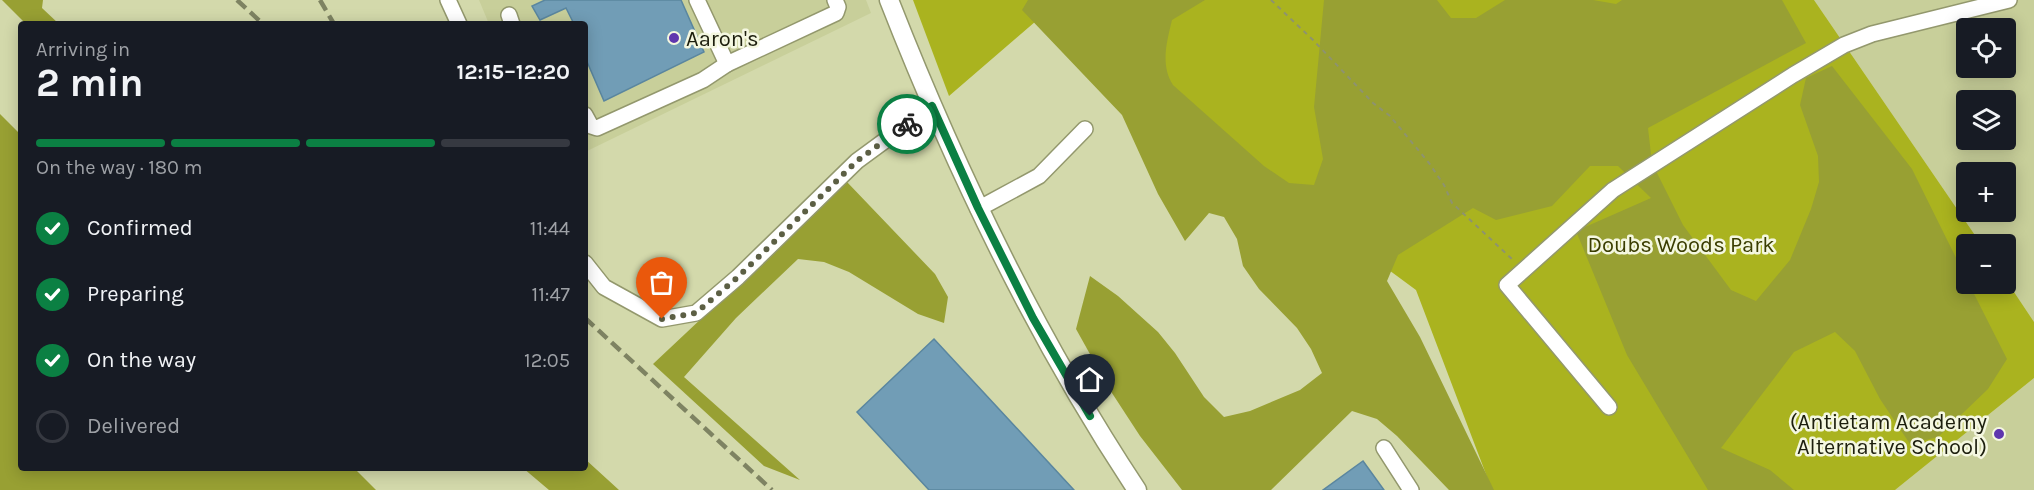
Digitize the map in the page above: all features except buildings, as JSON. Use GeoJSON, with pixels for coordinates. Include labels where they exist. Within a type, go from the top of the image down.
{"type":"FeatureCollection","features":[{"type":"Feature","properties":{"kind":"main road"},"geometry":{"type":"LineString","coordinates":[[889,0],[932,106],[978,208],[1033,318],[1101,436],[1137,490]]}},
{"type":"Feature","properties":{"kind":"lane"},"geometry":{"type":"LineString","coordinates":[[448,0],[458,21]]}},
{"type":"Feature","properties":{"kind":"lane"},"geometry":{"type":"LineString","coordinates":[[696,0],[727,64]]}},
{"type":"Feature","properties":{"kind":"lane"},"geometry":{"type":"LineString","coordinates":[[588,120],[591,126],[597,128],[703,80],[727,64],[836,13],[838,6],[835,0]]}},
{"type":"Feature","properties":{"kind":"lane"},"geometry":{"type":"LineString","coordinates":[[1609,406],[1507,285],[1613,190],[1783,81],[1844,45],[1872,34],[2009,0]]}},
{"type":"Feature","properties":{"kind":"lane"},"geometry":{"type":"LineString","coordinates":[[588,267],[604,287],[662,319],[696,313],[738,277],[857,161],[932,106]]}},
{"type":"Feature","properties":{"kind":"lane"},"geometry":{"type":"LineString","coordinates":[[978,208],[1039,176],[1085,129]]}},
{"type":"Feature","properties":{"kind":"lane"},"geometry":{"type":"LineString","coordinates":[[1384,448],[1411,490]]}},
{"type":"Feature","properties":{"kind":"path"},"geometry":{"type":"LineString","coordinates":[[1271,0],[1373,103],[1390,116],[1429,163],[1452,203],[1509,256],[1522,272]]}},
{"type":"Feature","properties":{"kind":"shaded area"},"geometry":{"type":"Polygon","coordinates":[[[479,0],[866,0],[871,13],[588,151],[588,21],[488,21],[479,0]]]}},
{"type":"Feature","properties":{"kind":"shaded area"},"geometry":{"type":"Polygon","coordinates":[[[1814,0],[2034,0],[2034,322],[2015,294],[2016,234],[1974,234],[1966,222],[2016,222],[2016,162],[1956,162],[1956,207],[1814,0]]]}},
{"type":"Feature","properties":{"kind":"shaded area","name":"(Antietam Academy Alternative School)"},"geometry":{"type":"Polygon","coordinates":[[[2034,378],[2034,490],[1895,490],[2034,378]]]}},
{"type":"Feature","properties":{"kind":"green space"},"geometry":{"type":"Polygon","coordinates":[[[2,0],[43,0],[42,8],[56,21],[23,21],[2,0]]]}},
{"type":"Feature","properties":{"kind":"green space","name":"Doubs Woods Park"},"geometry":{"type":"Polygon","coordinates":[[[913,0],[1814,0],[1956,207],[1956,222],[1966,222],[1974,234],[1956,234],[1956,294],[2015,294],[2034,322],[2034,378],[1895,490],[1492,490],[1416,290],[1043,15],[949,96],[913,0]]]}},
{"type":"Feature","properties":{"kind":"green space"},"geometry":{"type":"Polygon","coordinates":[[[1028,0],[1205,0],[1172,20],[1166,61],[1173,85],[1264,166],[1289,183],[1314,185],[1323,159],[1314,107],[1324,0],[1437,0],[1451,18],[1476,18],[1505,0],[1593,0],[1616,4],[1622,0],[1782,0],[1806,43],[1648,128],[1652,163],[1683,225],[1731,290],[1756,301],[1790,260],[1811,209],[1819,182],[1818,156],[1800,105],[1806,78],[1832,66],[1912,169],[1956,258],[1956,294],[1974,294],[2007,359],[1988,389],[1938,437],[1910,444],[1880,399],[1855,351],[1835,332],[1794,352],[1721,448],[1770,470],[1794,490],[1708,490],[1627,355],[1576,231],[1651,198],[1618,166],[1590,166],[1552,206],[1496,220],[1473,208],[1398,255],[1387,281],[1420,337],[1494,490],[1449,490],[1397,436],[1377,419],[1352,411],[1271,490],[1182,490],[1140,436],[1110,390],[1076,329],[1090,276],[1118,296],[1158,332],[1204,397],[1224,417],[1250,411],[1300,390],[1322,373],[1311,349],[1297,328],[1259,289],[1243,266],[1237,239],[1224,217],[1209,213],[1185,241],[1158,194],[1122,115],[1022,10],[1028,0]]]}},
{"type":"Feature","properties":{"kind":"green space"},"geometry":{"type":"Polygon","coordinates":[[[0,114],[18,132],[18,471],[357,471],[376,490],[0,490],[0,114]]]}},
{"type":"Feature","properties":{"kind":"green space"},"geometry":{"type":"Polygon","coordinates":[[[847,182],[935,274],[948,297],[944,323],[918,314],[849,272],[824,262],[798,259],[736,318],[684,377],[800,480],[764,466],[653,364],[847,182]]]}},
{"type":"Feature","properties":{"kind":"green space"},"geometry":{"type":"Polygon","coordinates":[[[588,462],[619,490],[549,490],[527,471],[588,471],[588,462]]]}},
{"type":"Feature","properties":{"kind":"railway"},"geometry":{"type":"LineString","coordinates":[[237,0],[260,21]]}},
{"type":"Feature","properties":{"kind":"railway"},"geometry":{"type":"LineString","coordinates":[[320,0],[332,21]]}},
{"type":"Feature","properties":{"kind":"railway"},"geometry":{"type":"LineString","coordinates":[[588,321],[772,490]]}},
{"type":"Feature","properties":{"kind":"way so far"},"geometry":{"type":"LineString","coordinates":[[662,319],[696,313],[738,277],[857,161],[907,124]]}},
{"type":"Feature","properties":{"kind":"place","name":"Aaron's"},"geometry":{"type":"Point","coordinates":[674,38]}},
{"type":"Feature","properties":{"kind":"place","name":"(Antietam Academy Alternative School)"},"geometry":{"type":"Point","coordinates":[1999,434]}},
{"type":"Feature","properties":{"kind":"route"},"geometry":{"type":"LineString","coordinates":[[907,124],[932,106],[978,208],[1033,318],[1090,416]]}}]}
